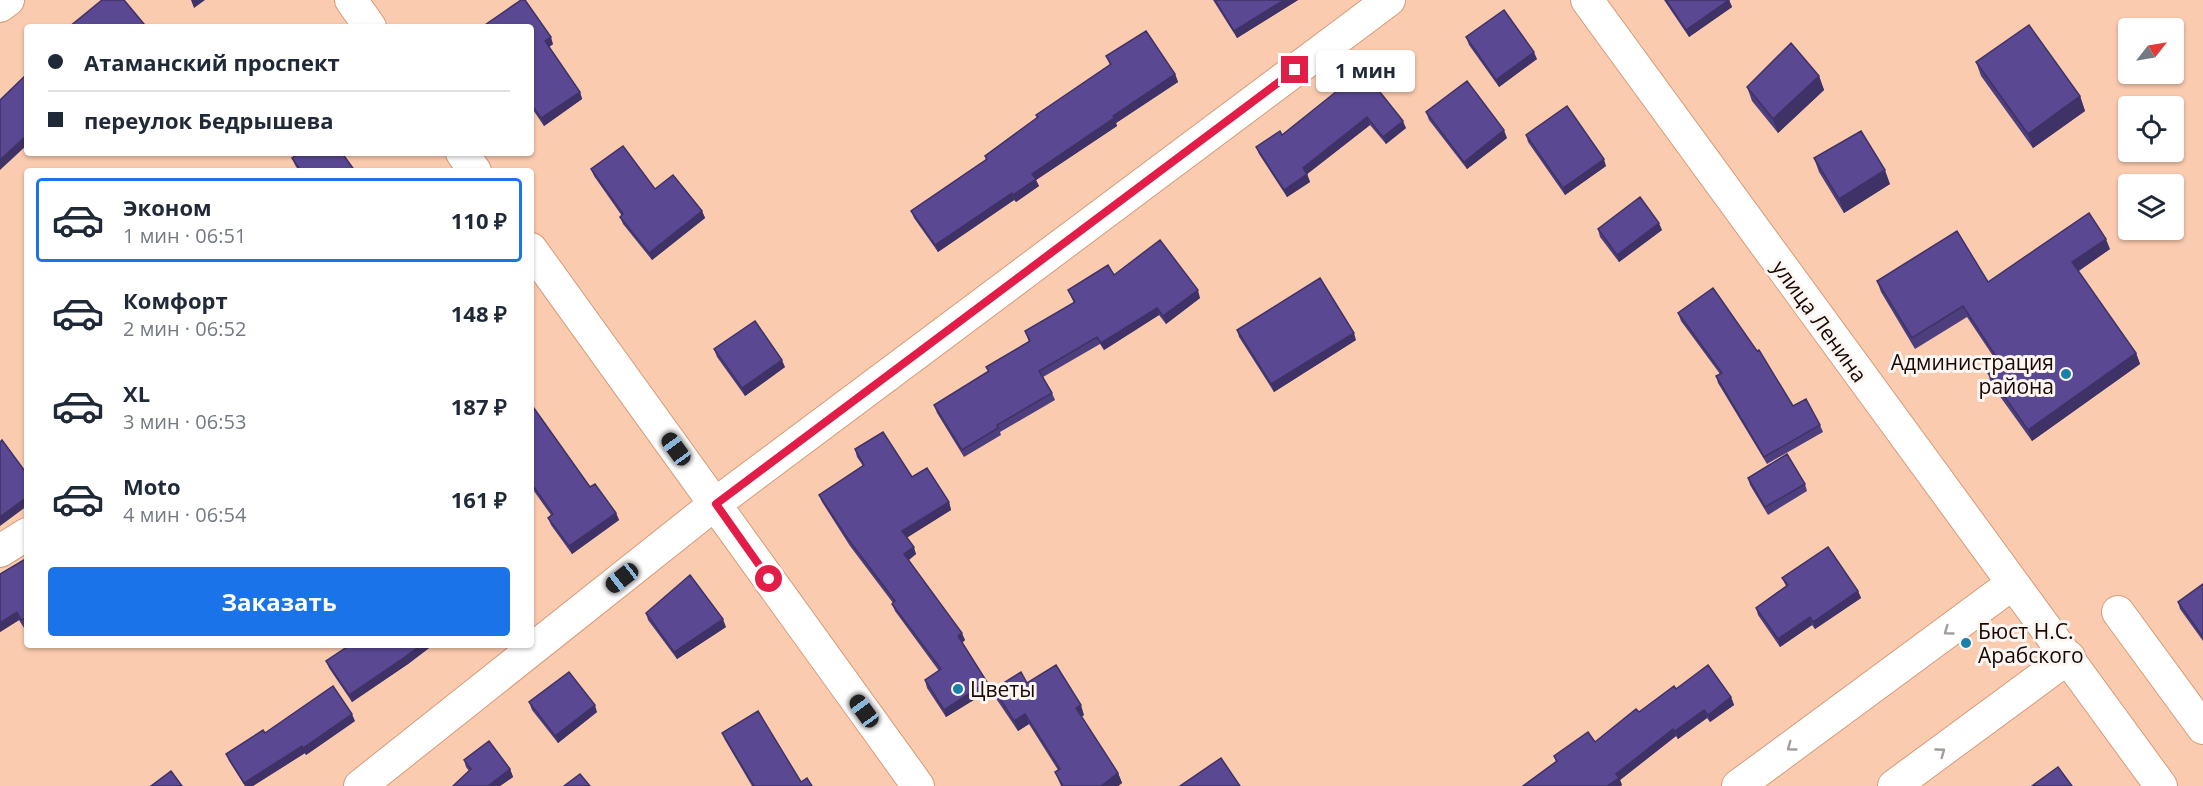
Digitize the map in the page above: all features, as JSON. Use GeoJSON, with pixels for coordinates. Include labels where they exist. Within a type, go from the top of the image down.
{"type":"FeatureCollection","features":[{"type":"Feature","properties":{"kind":"street"},"geometry":{"type":"LineString","coordinates":[[0,6],[8,0]]}},
{"type":"Feature","properties":{"kind":"street"},"geometry":{"type":"LineString","coordinates":[[351,0],[368,24]]}},
{"type":"Feature","properties":{"kind":"street"},"geometry":{"type":"LineString","coordinates":[[360,786],[716,504],[1389,0]]}},
{"type":"Feature","properties":{"kind":"street","name":"улица Ленина"},"geometry":{"type":"LineString","coordinates":[[1587,0],[2161,786]]}},
{"type":"Feature","properties":{"kind":"street"},"geometry":{"type":"LineString","coordinates":[[534,253],[918,786]]}},
{"type":"Feature","properties":{"kind":"street"},"geometry":{"type":"LineString","coordinates":[[0,551],[24,536]]}},
{"type":"Feature","properties":{"kind":"street"},"geometry":{"type":"LineString","coordinates":[[1738,786],[2012,584]]}},
{"type":"Feature","properties":{"kind":"street"},"geometry":{"type":"LineString","coordinates":[[2118,612],[2203,728]]}},
{"type":"Feature","properties":{"kind":"street"},"geometry":{"type":"LineString","coordinates":[[1894,786],[2069,657]]}},
{"type":"Feature","properties":{"kind":"building"},"geometry":{"type":"Polygon","coordinates":[[[102,0],[124,0],[144,24],[73,24],[102,0]]]}},
{"type":"Feature","properties":{"kind":"building"},"geometry":{"type":"Polygon","coordinates":[[[521,0],[525,0],[551,37],[545,41],[580,92],[541,118],[534,108],[534,24],[486,24],[521,0]]]}},
{"type":"Feature","properties":{"kind":"building"},"geometry":{"type":"Polygon","coordinates":[[[1215,0],[1284,0],[1234,31],[1215,0]]]}},
{"type":"Feature","properties":{"kind":"building"},"geometry":{"type":"Polygon","coordinates":[[[1666,0],[1729,0],[1686,30],[1666,0]]]}},
{"type":"Feature","properties":{"kind":"building"},"geometry":{"type":"Polygon","coordinates":[[[1504,10],[1534,52],[1496,80],[1466,37],[1504,10]]]}},
{"type":"Feature","properties":{"kind":"building"},"geometry":{"type":"Polygon","coordinates":[[[2029,25],[2080,96],[2028,134],[1976,62],[2029,25]]]}},
{"type":"Feature","properties":{"kind":"building"},"geometry":{"type":"Polygon","coordinates":[[[1146,31],[1175,74],[1032,174],[1036,179],[935,245],[911,211],[987,159],[985,156],[1038,117],[1036,115],[1111,64],[1106,56],[1146,31]]]}},
{"type":"Feature","properties":{"kind":"building"},"geometry":{"type":"Polygon","coordinates":[[[1791,43],[1819,76],[1773,119],[1747,87],[1791,43]]]}},
{"type":"Feature","properties":{"kind":"building"},"geometry":{"type":"Polygon","coordinates":[[[1356,62],[1403,121],[1383,137],[1367,117],[1303,168],[1307,174],[1284,190],[1256,147],[1280,131],[1282,135],[1342,87],[1335,79],[1356,62]]]}},
{"type":"Feature","properties":{"kind":"building"},"geometry":{"type":"Polygon","coordinates":[[[24,77],[24,138],[0,160],[0,100],[24,77]]]}},
{"type":"Feature","properties":{"kind":"building"},"geometry":{"type":"Polygon","coordinates":[[[1467,81],[1504,130],[1464,162],[1426,112],[1467,81]]]}},
{"type":"Feature","properties":{"kind":"building"},"geometry":{"type":"Polygon","coordinates":[[[1567,106],[1604,159],[1563,188],[1526,135],[1567,106]]]}},
{"type":"Feature","properties":{"kind":"building"},"geometry":{"type":"Polygon","coordinates":[[[1861,131],[1885,170],[1839,199],[1814,158],[1861,131]]]}},
{"type":"Feature","properties":{"kind":"building"},"geometry":{"type":"Polygon","coordinates":[[[623,146],[655,189],[673,175],[702,211],[649,253],[620,217],[623,214],[591,169],[623,146]]]}},
{"type":"Feature","properties":{"kind":"building"},"geometry":{"type":"Polygon","coordinates":[[[295,156],[344,156],[353,168],[299,168],[292,158],[295,156]]]}},
{"type":"Feature","properties":{"kind":"building"},"geometry":{"type":"Polygon","coordinates":[[[1640,197],[1659,223],[1617,255],[1598,229],[1640,197]]]}},
{"type":"Feature","properties":{"kind":"building"},"geometry":{"type":"Polygon","coordinates":[[[2089,213],[2106,239],[2072,262],[2136,353],[2028,430],[1988,373],[2001,364],[1963,306],[1912,338],[1877,281],[1957,231],[1988,282],[2089,213]]]}},
{"type":"Feature","properties":{"kind":"building"},"geometry":{"type":"Polygon","coordinates":[[[1160,240],[1198,290],[1163,316],[1157,308],[1101,343],[1097,337],[1039,371],[1052,393],[997,425],[998,428],[962,450],[934,405],[989,371],[986,367],[1030,341],[1025,331],[1075,302],[1068,290],[1108,265],[1114,275],[1160,240]]]}},
{"type":"Feature","properties":{"kind":"building"},"geometry":{"type":"Polygon","coordinates":[[[1320,278],[1354,333],[1271,384],[1237,330],[1320,278]]]}},
{"type":"Feature","properties":{"kind":"building"},"geometry":{"type":"Polygon","coordinates":[[[1713,288],[1757,351],[1759,350],[1793,406],[1806,399],[1820,425],[1764,457],[1716,376],[1722,373],[1678,313],[1713,288]]]}},
{"type":"Feature","properties":{"kind":"building"},"geometry":{"type":"Polygon","coordinates":[[[755,321],[782,360],[742,388],[714,349],[755,321]]]}},
{"type":"Feature","properties":{"kind":"building"},"geometry":{"type":"Polygon","coordinates":[[[534,408],[590,487],[595,484],[616,513],[569,546],[548,518],[553,514],[534,487],[534,408]]]}},
{"type":"Feature","properties":{"kind":"building"},"geometry":{"type":"Polygon","coordinates":[[[883,432],[912,477],[927,468],[949,502],[902,531],[914,547],[904,554],[962,633],[958,636],[987,682],[944,710],[925,680],[941,669],[892,604],[895,601],[848,539],[819,495],[864,465],[855,449],[883,432]]]}},
{"type":"Feature","properties":{"kind":"building"},"geometry":{"type":"Polygon","coordinates":[[[2,440],[24,470],[24,499],[0,517],[0,442],[2,440]]]}},
{"type":"Feature","properties":{"kind":"building"},"geometry":{"type":"Polygon","coordinates":[[[1787,454],[1805,484],[1765,507],[1748,478],[1787,454]]]}},
{"type":"Feature","properties":{"kind":"building"},"geometry":{"type":"Polygon","coordinates":[[[1828,547],[1858,591],[1813,622],[1810,617],[1778,639],[1756,608],[1788,585],[1782,578],[1828,547]]]}},
{"type":"Feature","properties":{"kind":"building"},"geometry":{"type":"Polygon","coordinates":[[[24,560],[24,618],[21,620],[17,612],[0,623],[0,574],[24,560]]]}},
{"type":"Feature","properties":{"kind":"building"},"geometry":{"type":"Polygon","coordinates":[[[690,575],[723,619],[674,652],[646,613],[690,575]]]}},
{"type":"Feature","properties":{"kind":"building"},"geometry":{"type":"Polygon","coordinates":[[[2203,584],[2203,637],[2178,602],[2203,584]]]}},
{"type":"Feature","properties":{"kind":"building"},"geometry":{"type":"Polygon","coordinates":[[[346,648],[417,648],[349,695],[326,661],[346,648]]]}},
{"type":"Feature","properties":{"kind":"building"},"geometry":{"type":"Polygon","coordinates":[[[1056,665],[1081,705],[1076,708],[1118,773],[1101,786],[1063,786],[1055,772],[1060,769],[1025,714],[1014,721],[994,689],[1021,672],[1027,683],[1056,665]]]}},
{"type":"Feature","properties":{"kind":"building"},"geometry":{"type":"Polygon","coordinates":[[[1708,665],[1731,697],[1708,715],[1704,710],[1675,731],[1673,729],[1616,774],[1619,778],[1607,786],[1523,786],[1557,761],[1554,756],[1588,732],[1595,742],[1636,709],[1639,712],[1674,686],[1676,689],[1708,665]]]}},
{"type":"Feature","properties":{"kind":"building"},"geometry":{"type":"Polygon","coordinates":[[[569,672],[595,705],[555,736],[529,702],[569,672]]]}},
{"type":"Feature","properties":{"kind":"building"},"geometry":{"type":"Polygon","coordinates":[[[333,686],[352,714],[303,748],[302,746],[244,783],[226,754],[263,730],[265,733],[333,686]]]}},
{"type":"Feature","properties":{"kind":"building"},"geometry":{"type":"Polygon","coordinates":[[[758,711],[801,782],[807,778],[812,786],[754,786],[722,733],[758,711]]]}},
{"type":"Feature","properties":{"kind":"building"},"geometry":{"type":"Polygon","coordinates":[[[489,741],[510,769],[488,786],[453,786],[471,769],[464,760],[489,741]]]}},
{"type":"Feature","properties":{"kind":"building"},"geometry":{"type":"Polygon","coordinates":[[[1221,758],[1240,786],[1180,786],[1221,758]]]}},
{"type":"Feature","properties":{"kind":"building"},"geometry":{"type":"Polygon","coordinates":[[[2058,767],[2072,786],[2032,786],[2058,767]]]}},
{"type":"Feature","properties":{"kind":"building"},"geometry":{"type":"Polygon","coordinates":[[[171,771],[182,786],[151,786],[171,771]]]}},
{"type":"Feature","properties":{"kind":"building"},"geometry":{"type":"Polygon","coordinates":[[[580,774],[590,786],[564,786],[580,774]]]}},
{"type":"Feature","properties":{"kind":"place","name":"Администрация района"},"geometry":{"type":"Point","coordinates":[2066,374]}},
{"type":"Feature","properties":{"kind":"place","name":"Бюст Н.С. Арабского"},"geometry":{"type":"Point","coordinates":[1966,643]}},
{"type":"Feature","properties":{"kind":"place","name":"Цветы"},"geometry":{"type":"Point","coordinates":[958,689]}},
{"type":"Feature","properties":{"kind":"route"},"geometry":{"type":"LineString","coordinates":[[769,579],[716,504],[1295,70]]}}]}
